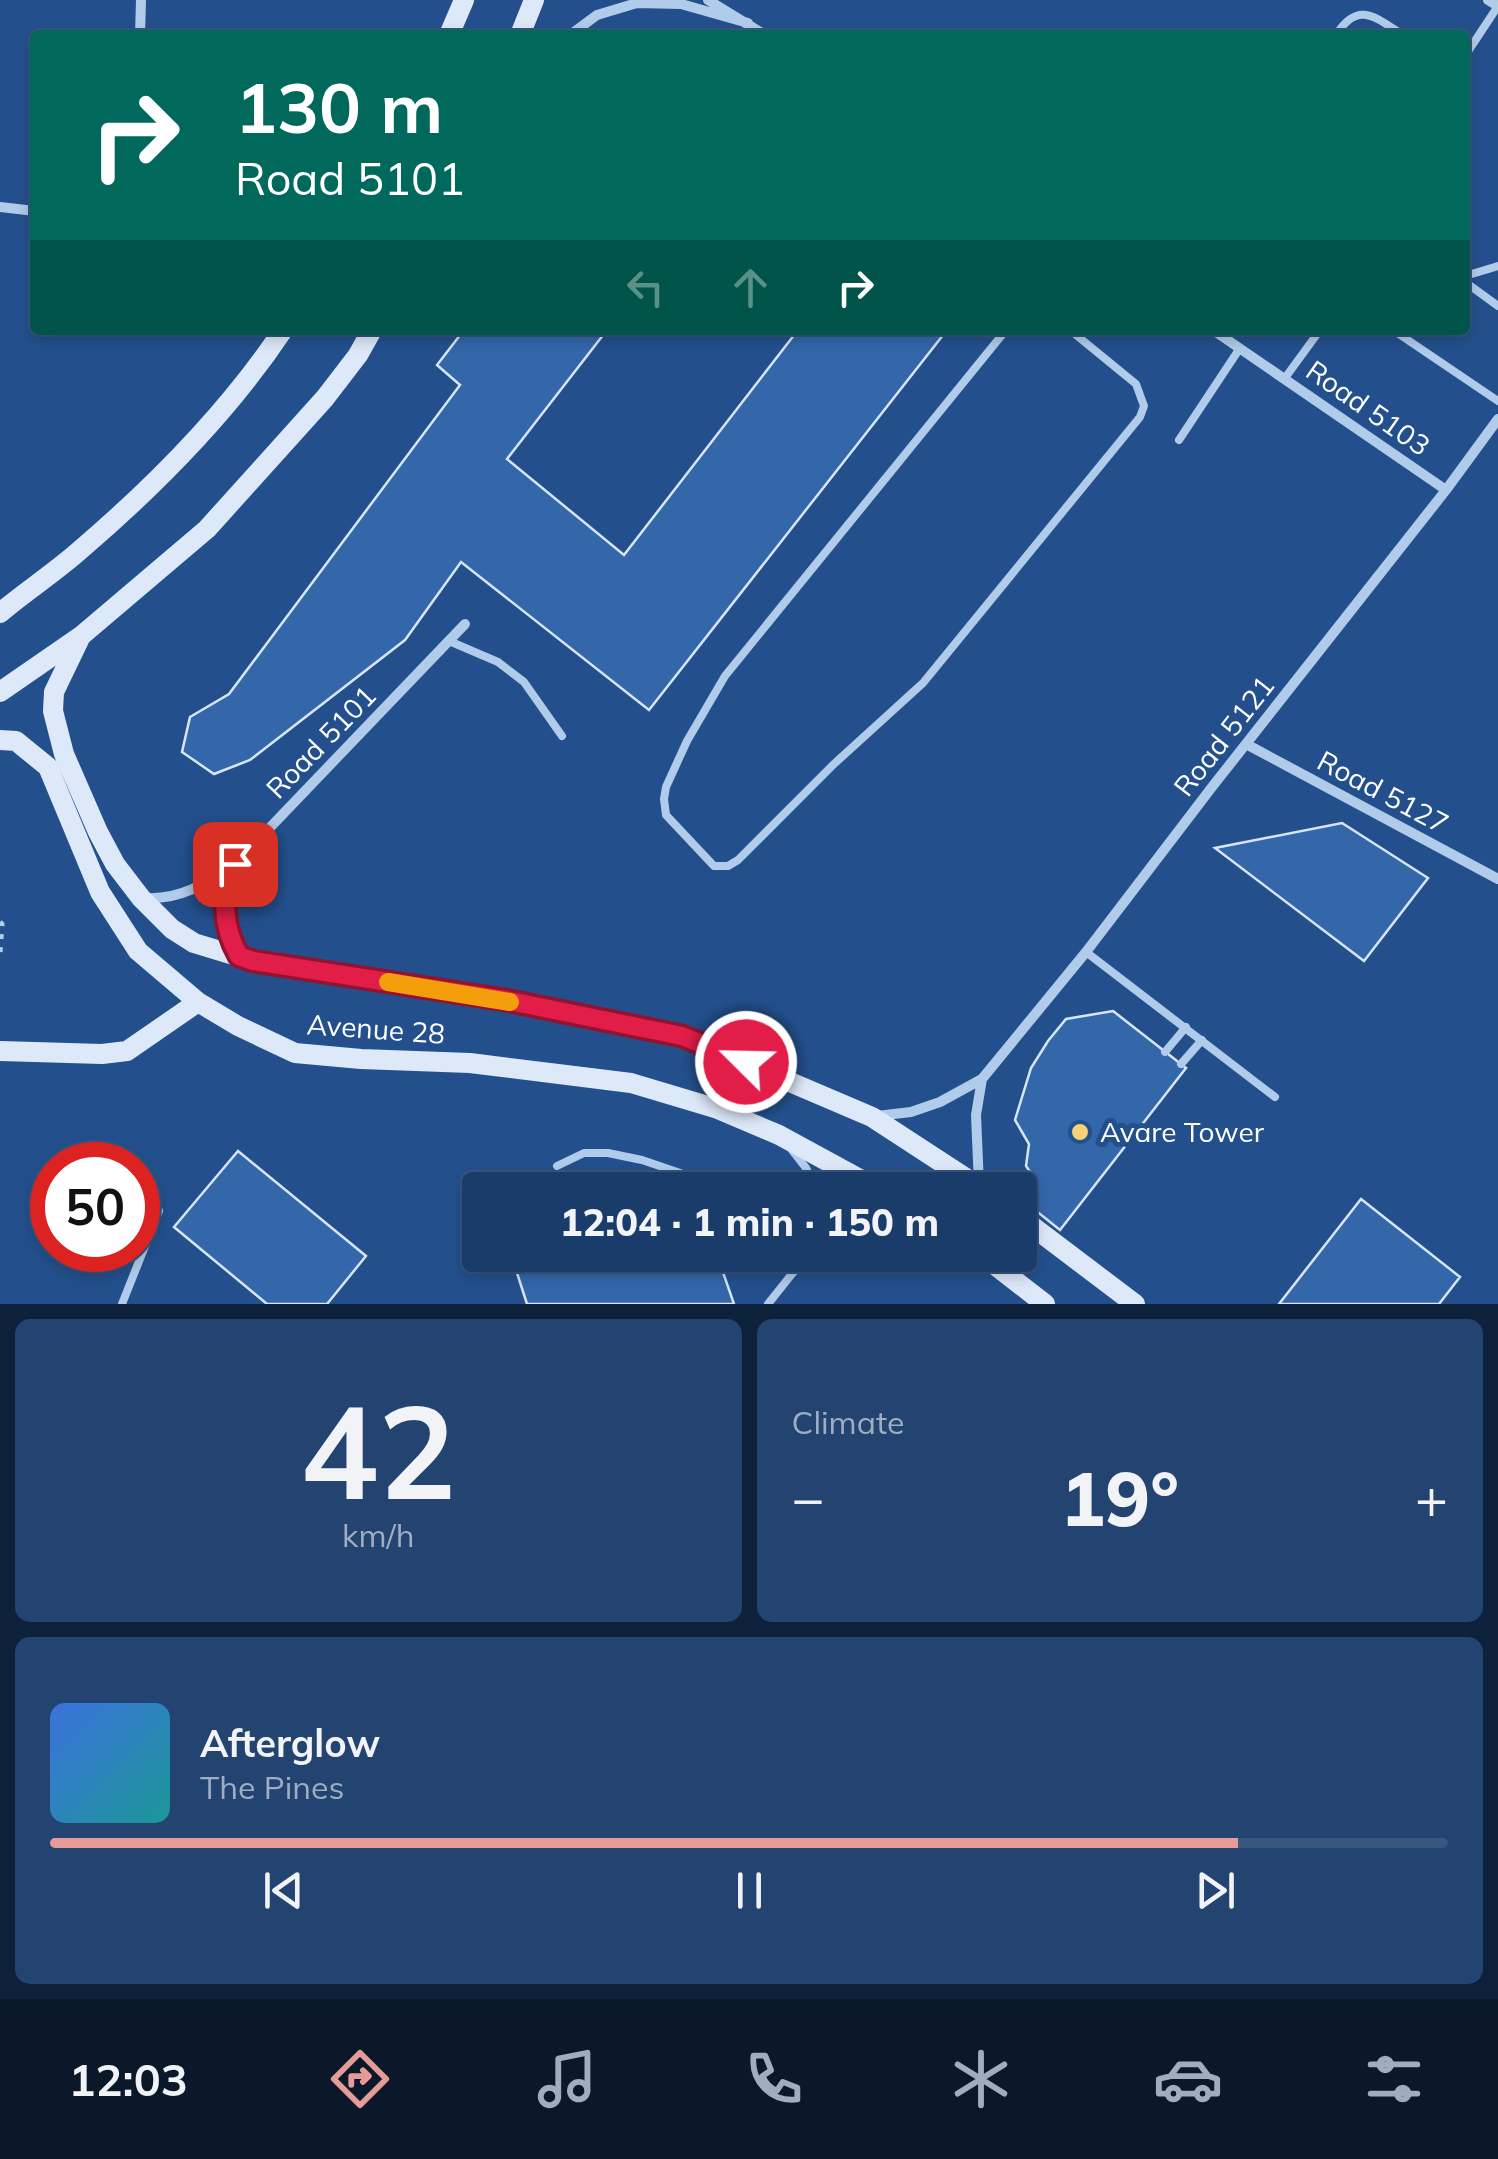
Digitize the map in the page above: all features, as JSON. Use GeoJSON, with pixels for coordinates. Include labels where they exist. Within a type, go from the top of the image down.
{"type":"FeatureCollection","features":[{"type":"Feature","properties":{"kind":"main road"},"geometry":{"type":"LineString","coordinates":[[451,30],[464,0]]}},
{"type":"Feature","properties":{"kind":"main road"},"geometry":{"type":"LineString","coordinates":[[522,30],[534,0]]}},
{"type":"Feature","properties":{"kind":"main road"},"geometry":{"type":"LineString","coordinates":[[1,611],[146,492],[210,424],[280,335]]}},
{"type":"Feature","properties":{"kind":"main road"},"geometry":{"type":"LineString","coordinates":[[0,692],[81,636],[207,529],[325,398],[369,335]]}},
{"type":"Feature","properties":{"kind":"main road","name":"Avenue 28"},"geometry":{"type":"LineString","coordinates":[[81,636],[54,692],[54,711],[64,754],[115,864],[172,929],[194,943],[272,964],[505,1000],[682,1036],[872,1117],[957,1172]]}},
{"type":"Feature","properties":{"kind":"main road","name":"Avenue 28"},"geometry":{"type":"LineString","coordinates":[[0,740],[16,741],[48,767],[100,892],[138,952],[198,1002],[238,1026],[295,1053],[361,1060],[470,1063],[631,1083],[718,1109],[780,1135],[847,1172]]}},
{"type":"Feature","properties":{"kind":"main road"},"geometry":{"type":"LineString","coordinates":[[0,1051],[127,1051],[198,1002]]}},
{"type":"Feature","properties":{"kind":"main road"},"geometry":{"type":"LineString","coordinates":[[1037,1230],[1135,1304]]}},
{"type":"Feature","properties":{"kind":"main road"},"geometry":{"type":"LineString","coordinates":[[1004,1272],[1045,1304]]}},
{"type":"Feature","properties":{"kind":"street"},"geometry":{"type":"LineString","coordinates":[[140,30],[141,0]]}},
{"type":"Feature","properties":{"kind":"street"},"geometry":{"type":"LineString","coordinates":[[708,0],[758,30]]}},
{"type":"Feature","properties":{"kind":"street"},"geometry":{"type":"LineString","coordinates":[[1488,0],[1498,6]]}},
{"type":"Feature","properties":{"kind":"street"},"geometry":{"type":"LineString","coordinates":[[576,30],[597,14],[637,3],[681,4],[748,23]]}},
{"type":"Feature","properties":{"kind":"street"},"geometry":{"type":"LineString","coordinates":[[0,207],[30,210]]}},
{"type":"Feature","properties":{"kind":"street","name":"Road 5103"},"geometry":{"type":"LineString","coordinates":[[1220,335],[1446,490]]}},
{"type":"Feature","properties":{"kind":"street","name":"Road 5121"},"geometry":{"type":"LineString","coordinates":[[872,1117],[911,1112],[940,1102],[982,1079],[1086,952],[1498,419]]}},
{"type":"Feature","properties":{"kind":"street","name":"Road 5101"},"geometry":{"type":"LineString","coordinates":[[142,898],[175,897],[235,864],[465,624]]}},
{"type":"Feature","properties":{"kind":"street","name":"Road 5127"},"geometry":{"type":"LineString","coordinates":[[1246,744],[1498,880]]}},
{"type":"Feature","properties":{"kind":"street"},"geometry":{"type":"LineString","coordinates":[[235,864],[224,911],[226,927],[239,956]]}},
{"type":"Feature","properties":{"kind":"street"},"geometry":{"type":"LineString","coordinates":[[981,1172],[976,1114],[982,1079]]}},
{"type":"Feature","properties":{"kind":"lane"},"geometry":{"type":"LineString","coordinates":[[1470,48],[1498,6]]}},
{"type":"Feature","properties":{"kind":"lane"},"geometry":{"type":"LineString","coordinates":[[1339,30],[1355,14],[1365,13],[1394,30]]}},
{"type":"Feature","properties":{"kind":"lane"},"geometry":{"type":"LineString","coordinates":[[1470,277],[1498,266]]}},
{"type":"Feature","properties":{"kind":"lane"},"geometry":{"type":"LineString","coordinates":[[1470,283],[1498,306]]}},
{"type":"Feature","properties":{"kind":"lane"},"geometry":{"type":"LineString","coordinates":[[1002,335],[725,676],[687,741],[666,787],[666,815],[714,866],[728,866],[738,860],[923,683],[1140,417],[1144,406],[1136,384],[1076,335]]}},
{"type":"Feature","properties":{"kind":"lane"},"geometry":{"type":"LineString","coordinates":[[1285,378],[1316,335]]}},
{"type":"Feature","properties":{"kind":"lane"},"geometry":{"type":"LineString","coordinates":[[1400,335],[1498,400]]}},
{"type":"Feature","properties":{"kind":"lane"},"geometry":{"type":"LineString","coordinates":[[1179,440],[1240,348]]}},
{"type":"Feature","properties":{"kind":"lane"},"geometry":{"type":"LineString","coordinates":[[449,641],[498,662],[524,682],[562,736]]}},
{"type":"Feature","properties":{"kind":"lane"},"geometry":{"type":"LineString","coordinates":[[1086,952],[1275,1097]]}},
{"type":"Feature","properties":{"kind":"lane"},"geometry":{"type":"LineString","coordinates":[[1165,1052],[1186,1027]]}},
{"type":"Feature","properties":{"kind":"lane"},"geometry":{"type":"LineString","coordinates":[[1182,1064],[1202,1040]]}},
{"type":"Feature","properties":{"kind":"lane"},"geometry":{"type":"LineString","coordinates":[[780,1135],[808,1172]]}},
{"type":"Feature","properties":{"kind":"lane"},"geometry":{"type":"LineString","coordinates":[[557,1166],[584,1153],[608,1153],[677,1172]]}},
{"type":"Feature","properties":{"kind":"lane"},"geometry":{"type":"LineString","coordinates":[[122,1304],[135,1272]]}},
{"type":"Feature","properties":{"kind":"lane"},"geometry":{"type":"LineString","coordinates":[[768,1304],[794,1272]]}},
{"type":"Feature","properties":{"kind":"path"},"geometry":{"type":"LineString","coordinates":[[0,922],[0,953]]}},
{"type":"Feature","properties":{"kind":"building"},"geometry":{"type":"Polygon","coordinates":[[[460,335],[603,335],[507,459],[624,555],[794,335],[943,335],[649,710],[461,562],[405,640],[250,760],[214,774],[182,752],[190,717],[229,694],[460,385],[437,365],[460,335]]]}},
{"type":"Feature","properties":{"kind":"building"},"geometry":{"type":"Polygon","coordinates":[[[1342,823],[1428,878],[1364,961],[1215,848],[1342,823]]]}},
{"type":"Feature","properties":{"kind":"building","name":"Avare Tower"},"geometry":{"type":"Polygon","coordinates":[[[1113,1011],[1186,1068],[1060,1230],[1037,1212],[1037,1172],[1030,1172],[1026,1166],[1029,1144],[1015,1120],[1031,1068],[1066,1019],[1113,1011]]]}},
{"type":"Feature","properties":{"kind":"building"},"geometry":{"type":"Polygon","coordinates":[[[238,1151],[366,1256],[327,1304],[267,1304],[174,1227],[238,1151]]]}},
{"type":"Feature","properties":{"kind":"building"},"geometry":{"type":"Polygon","coordinates":[[[1361,1199],[1460,1277],[1439,1304],[1279,1304],[1361,1199]]]}},
{"type":"Feature","properties":{"kind":"building"},"geometry":{"type":"Polygon","coordinates":[[[723,1272],[734,1304],[527,1304],[517,1273],[723,1272]]]}},
{"type":"Feature","properties":{"kind":"slow traffic"},"geometry":{"type":"LineString","coordinates":[[388,982],[510,1002]]}},
{"type":"Feature","properties":{"kind":"place","name":"Avare Tower"},"geometry":{"type":"Point","coordinates":[1080,1132]}},
{"type":"Feature","properties":{"kind":"route"},"geometry":{"type":"LineString","coordinates":[[235,864],[224,911],[231,942],[239,956],[505,1000],[682,1036],[746,1062]]}}]}
